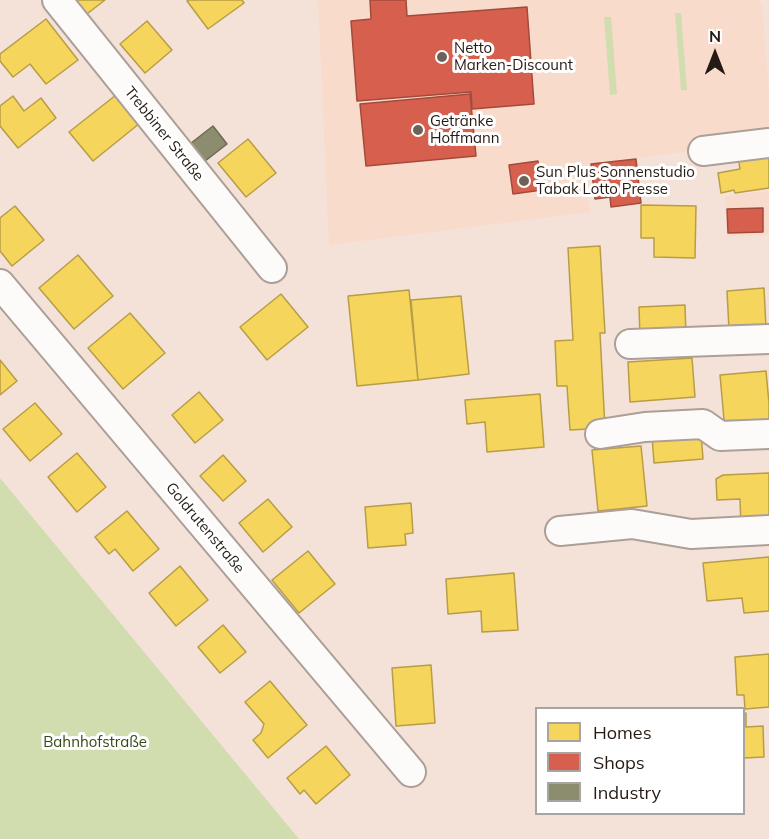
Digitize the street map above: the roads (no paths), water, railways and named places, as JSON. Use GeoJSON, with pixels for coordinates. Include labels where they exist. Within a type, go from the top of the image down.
{"type":"FeatureCollection","features":[{"type":"Feature","properties":{"kind":"street","name":"Trebbiner Straße"},"geometry":{"type":"LineString","coordinates":[[57,0],[272,268]]}},
{"type":"Feature","properties":{"kind":"street"},"geometry":{"type":"LineString","coordinates":[[703,152],[769,143]]}},
{"type":"Feature","properties":{"kind":"street","name":"Goldrutenstraße"},"geometry":{"type":"LineString","coordinates":[[0,284],[411,772]]}},
{"type":"Feature","properties":{"kind":"street"},"geometry":{"type":"LineString","coordinates":[[630,344],[769,339]]}},
{"type":"Feature","properties":{"kind":"street"},"geometry":{"type":"LineString","coordinates":[[600,434],[645,427],[703,424],[720,436],[769,434]]}},
{"type":"Feature","properties":{"kind":"street"},"geometry":{"type":"LineString","coordinates":[[560,531],[632,524],[691,534],[769,530]]}},
{"type":"Feature","properties":{"kind":"place","name":"Netto Marken-Discount"},"geometry":{"type":"Point","coordinates":[442,57]}},
{"type":"Feature","properties":{"kind":"place","name":"Getränke Hoffmann"},"geometry":{"type":"Point","coordinates":[418,130]}},
{"type":"Feature","properties":{"kind":"place","name":"Sun Plus Sonnenstudio Tabak Lotto Presse"},"geometry":{"type":"Point","coordinates":[524,181]}},
{"type":"Feature","properties":{"kind":"park label","name":"Bahnhofstraße"},"geometry":{"type":"Point","coordinates":[95,742]}}]}
